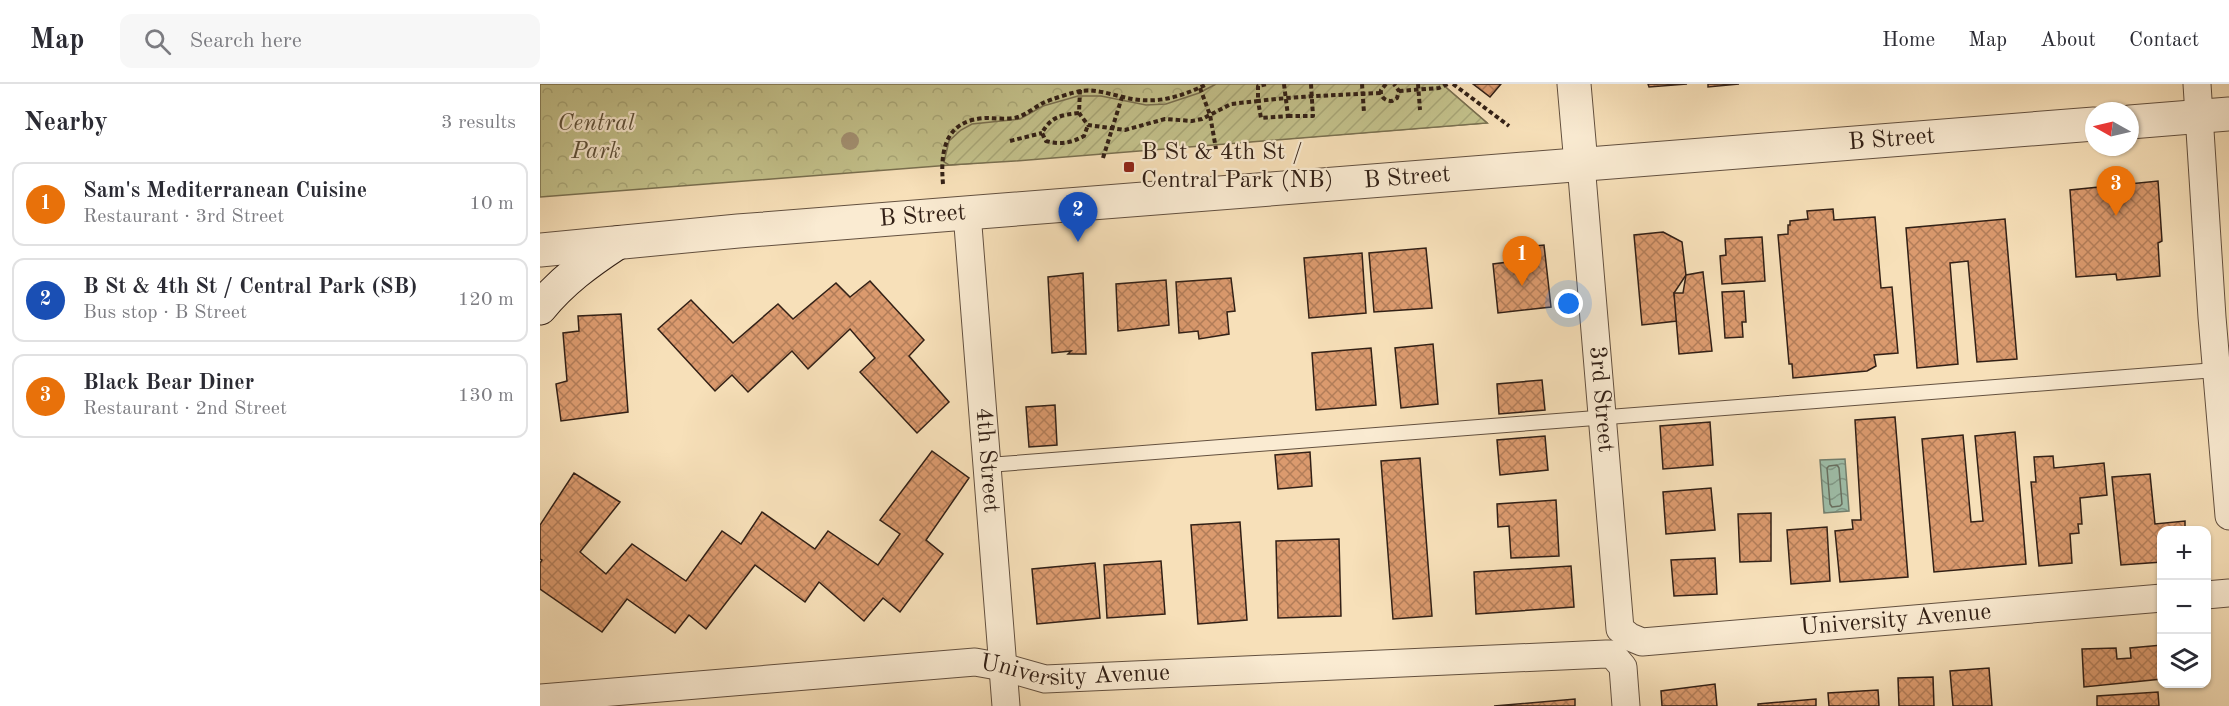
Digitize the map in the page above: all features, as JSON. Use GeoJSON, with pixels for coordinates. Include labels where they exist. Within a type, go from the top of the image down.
{"type":"FeatureCollection","features":[{"type":"Feature","properties":{"kind":"street","name":"3rd Street"},"geometry":{"type":"LineString","coordinates":[[1574,84],[1604,417],[1626,706]]}},
{"type":"Feature","properties":{"kind":"street"},"geometry":{"type":"LineString","coordinates":[[2197,84],[2214,115],[2216,370],[2229,516]]}},
{"type":"Feature","properties":{"kind":"street"},"geometry":{"type":"LineString","coordinates":[[2139,121],[2214,115]]}},
{"type":"Feature","properties":{"kind":"street","name":"B Street"},"geometry":{"type":"LineString","coordinates":[[540,250],[956,214],[2085,125]]}},
{"type":"Feature","properties":{"kind":"street","name":"4th Street"},"geometry":{"type":"LineString","coordinates":[[956,214],[988,465],[1006,706]]}},
{"type":"Feature","properties":{"kind":"street"},"geometry":{"type":"LineString","coordinates":[[540,308],[556,289],[582,266],[617,243]]}},
{"type":"Feature","properties":{"kind":"street"},"geometry":{"type":"LineString","coordinates":[[2211,595],[2229,593]]}},
{"type":"Feature","properties":{"kind":"street","name":"University Avenue"},"geometry":{"type":"LineString","coordinates":[[540,698],[975,662],[1045,678],[1621,646],[1642,642],[2157,598]]}},
{"type":"Feature","properties":{"kind":"lane"},"geometry":{"type":"LineString","coordinates":[[988,465],[2216,370]]}},
{"type":"Feature","properties":{"kind":"path"},"geometry":{"type":"LineString","coordinates":[[956,214],[941,166],[942,153],[949,136],[963,123],[983,118],[1018,117],[1045,102],[1080,90],[1100,91],[1144,101],[1180,96],[1207,84]]}},
{"type":"Feature","properties":{"kind":"path"},"geometry":{"type":"LineString","coordinates":[[1267,84],[1258,86],[1261,118],[1312,116],[1311,84]]}},
{"type":"Feature","properties":{"kind":"path"},"geometry":{"type":"LineString","coordinates":[[1284,84],[1288,116]]}},
{"type":"Feature","properties":{"kind":"path"},"geometry":{"type":"LineString","coordinates":[[1362,84],[1364,113]]}},
{"type":"Feature","properties":{"kind":"path"},"geometry":{"type":"LineString","coordinates":[[1381,93],[1386,84]]}},
{"type":"Feature","properties":{"kind":"path"},"geometry":{"type":"LineString","coordinates":[[1394,84],[1399,91]]}},
{"type":"Feature","properties":{"kind":"path"},"geometry":{"type":"LineString","coordinates":[[1418,84],[1420,110]]}},
{"type":"Feature","properties":{"kind":"path"},"geometry":{"type":"LineString","coordinates":[[1399,91],[1438,88],[1448,84]]}},
{"type":"Feature","properties":{"kind":"path"},"geometry":{"type":"LineString","coordinates":[[1453,84],[1509,126]]}},
{"type":"Feature","properties":{"kind":"path"},"geometry":{"type":"LineString","coordinates":[[1200,88],[1210,115],[1216,149]]}},
{"type":"Feature","properties":{"kind":"path"},"geometry":{"type":"LineString","coordinates":[[1080,90],[1079,113],[1088,125],[1125,130],[1165,119],[1192,121],[1231,104],[1312,95],[1381,93]]}},
{"type":"Feature","properties":{"kind":"path"},"geometry":{"type":"LineString","coordinates":[[1381,93],[1383,98],[1392,101],[1397,98],[1399,91]]}},
{"type":"Feature","properties":{"kind":"path"},"geometry":{"type":"LineString","coordinates":[[1103,158],[1122,97]]}},
{"type":"Feature","properties":{"kind":"path"},"geometry":{"type":"LineString","coordinates":[[1010,141],[1042,133],[1047,123],[1057,116],[1079,113]]}},
{"type":"Feature","properties":{"kind":"path"},"geometry":{"type":"LineString","coordinates":[[1042,133],[1046,141],[1059,144],[1073,142],[1084,136],[1088,125]]}},
{"type":"Feature","properties":{"kind":"green space","name":"Central Park"},"geometry":{"type":"Polygon","coordinates":[[[540,84],[1442,84],[1487,123],[540,197],[540,84]]]}},
{"type":"Feature","properties":{"kind":"green space"},"geometry":{"type":"Polygon","coordinates":[[[1216,84],[1442,84],[1487,123],[1015,161],[949,165],[944,162],[949,141],[972,124],[1020,119],[1043,106],[1078,96],[1101,96],[1146,105],[1166,104],[1199,93],[1216,84]]]}},
{"type":"Feature","properties":{"kind":"water"},"geometry":{"type":"Polygon","coordinates":[[[1845,459],[1849,511],[1824,513],[1820,460],[1845,459]]]}},
{"type":"Feature","properties":{"kind":"building"},"geometry":{"type":"Polygon","coordinates":[[[1473,84],[1501,84],[1490,97],[1473,84]]]}},
{"type":"Feature","properties":{"kind":"building"},"geometry":{"type":"Polygon","coordinates":[[[1648,84],[1687,84],[1649,87],[1648,84]]]}},
{"type":"Feature","properties":{"kind":"building"},"geometry":{"type":"Polygon","coordinates":[[[1708,84],[1739,84],[1708,87],[1708,84]]]}},
{"type":"Feature","properties":{"kind":"building"},"geometry":{"type":"Polygon","coordinates":[[[2158,181],[2162,241],[2158,243],[2160,276],[2117,280],[2116,274],[2076,277],[2070,190],[2158,181]]]}},
{"type":"Feature","properties":{"kind":"building"},"geometry":{"type":"Polygon","coordinates":[[[1833,209],[1834,220],[1875,217],[1881,288],[1892,287],[1898,353],[1874,355],[1876,366],[1867,371],[1793,378],[1792,364],[1789,364],[1778,235],[1788,234],[1790,221],[1808,219],[1807,211],[1833,209]]]}},
{"type":"Feature","properties":{"kind":"building"},"geometry":{"type":"Polygon","coordinates":[[[2005,219],[2017,359],[1977,362],[1968,261],[1950,263],[1958,364],[1917,368],[1906,228],[2005,219]]]}},
{"type":"Feature","properties":{"kind":"building"},"geometry":{"type":"Polygon","coordinates":[[[1663,232],[1682,242],[1686,275],[1674,293],[1677,321],[1642,325],[1634,235],[1663,232]]]}},
{"type":"Feature","properties":{"kind":"building"},"geometry":{"type":"Polygon","coordinates":[[[1762,237],[1765,281],[1722,284],[1720,256],[1726,255],[1725,239],[1762,237]]]}},
{"type":"Feature","properties":{"kind":"building"},"geometry":{"type":"Polygon","coordinates":[[[1544,245],[1551,307],[1498,313],[1493,264],[1516,261],[1514,248],[1544,245]]]}},
{"type":"Feature","properties":{"kind":"building"},"geometry":{"type":"Polygon","coordinates":[[[1426,248],[1432,308],[1374,312],[1369,253],[1426,248]]]}},
{"type":"Feature","properties":{"kind":"building"},"geometry":{"type":"Polygon","coordinates":[[[1362,253],[1366,313],[1309,318],[1304,258],[1362,253]]]}},
{"type":"Feature","properties":{"kind":"building"},"geometry":{"type":"Polygon","coordinates":[[[1703,272],[1712,351],[1679,354],[1674,293],[1683,293],[1686,275],[1703,272]]]}},
{"type":"Feature","properties":{"kind":"building"},"geometry":{"type":"Polygon","coordinates":[[[1083,273],[1086,354],[1068,354],[1071,351],[1052,353],[1048,277],[1083,273]]]}},
{"type":"Feature","properties":{"kind":"building"},"geometry":{"type":"Polygon","coordinates":[[[1231,278],[1235,311],[1227,312],[1229,334],[1199,339],[1198,331],[1179,333],[1176,282],[1231,278]]]}},
{"type":"Feature","properties":{"kind":"building"},"geometry":{"type":"Polygon","coordinates":[[[1166,280],[1169,325],[1118,331],[1116,284],[1166,280]]]}},
{"type":"Feature","properties":{"kind":"building"},"geometry":{"type":"Polygon","coordinates":[[[870,281],[924,340],[909,356],[949,402],[917,433],[860,372],[875,358],[850,329],[808,369],[792,351],[748,392],[732,375],[715,391],[658,329],[691,300],[733,343],[778,304],[793,319],[836,283],[850,297],[870,281]]]}},
{"type":"Feature","properties":{"kind":"building"},"geometry":{"type":"Polygon","coordinates":[[[1744,291],[1746,322],[1742,322],[1743,337],[1725,338],[1722,292],[1744,291]]]}},
{"type":"Feature","properties":{"kind":"building"},"geometry":{"type":"Polygon","coordinates":[[[621,314],[628,412],[561,421],[556,384],[567,381],[563,333],[579,331],[578,316],[621,314]]]}},
{"type":"Feature","properties":{"kind":"building"},"geometry":{"type":"Polygon","coordinates":[[[1433,344],[1438,404],[1401,408],[1395,348],[1433,344]]]}},
{"type":"Feature","properties":{"kind":"building"},"geometry":{"type":"Polygon","coordinates":[[[1371,348],[1376,405],[1316,410],[1312,353],[1371,348]]]}},
{"type":"Feature","properties":{"kind":"building"},"geometry":{"type":"Polygon","coordinates":[[[1542,380],[1545,410],[1499,414],[1497,384],[1542,380]]]}},
{"type":"Feature","properties":{"kind":"building"},"geometry":{"type":"Polygon","coordinates":[[[1055,405],[1057,445],[1029,447],[1026,407],[1055,405]]]}},
{"type":"Feature","properties":{"kind":"building"},"geometry":{"type":"Polygon","coordinates":[[[1895,417],[1908,577],[1840,582],[1835,531],[1853,529],[1852,520],[1861,520],[1855,420],[1895,417]]]}},
{"type":"Feature","properties":{"kind":"building"},"geometry":{"type":"Polygon","coordinates":[[[1710,422],[1713,465],[1663,469],[1660,426],[1710,422]]]}},
{"type":"Feature","properties":{"kind":"building"},"geometry":{"type":"Polygon","coordinates":[[[2015,432],[2026,564],[1934,572],[1922,439],[1963,435],[1971,522],[1983,521],[1975,436],[2015,432]]]}},
{"type":"Feature","properties":{"kind":"building"},"geometry":{"type":"Polygon","coordinates":[[[1545,436],[1548,470],[1500,475],[1497,440],[1545,436]]]}},
{"type":"Feature","properties":{"kind":"building"},"geometry":{"type":"Polygon","coordinates":[[[932,451],[969,478],[926,540],[943,554],[900,612],[883,598],[864,621],[819,582],[805,602],[755,565],[706,629],[689,615],[675,633],[627,599],[602,632],[540,589],[542,560],[540,559],[540,525],[574,473],[620,502],[580,552],[606,574],[632,544],[686,581],[722,531],[741,544],[762,512],[815,549],[828,531],[878,565],[900,534],[880,520],[932,451]]]}},
{"type":"Feature","properties":{"kind":"building"},"geometry":{"type":"Polygon","coordinates":[[[1310,452],[1312,486],[1278,489],[1275,455],[1310,452]]]}},
{"type":"Feature","properties":{"kind":"building"},"geometry":{"type":"Polygon","coordinates":[[[2053,456],[2054,468],[2104,463],[2107,495],[2080,498],[2082,524],[2078,524],[2079,533],[2070,534],[2072,563],[2039,566],[2031,482],[2036,482],[2034,457],[2053,456]]]}},
{"type":"Feature","properties":{"kind":"building"},"geometry":{"type":"Polygon","coordinates":[[[1420,458],[1432,616],[1393,619],[1381,461],[1420,458]]]}},
{"type":"Feature","properties":{"kind":"building"},"geometry":{"type":"Polygon","coordinates":[[[2150,474],[2155,524],[2185,521],[2185,526],[2157,526],[2157,562],[2121,565],[2112,477],[2150,474]]]}},
{"type":"Feature","properties":{"kind":"building"},"geometry":{"type":"Polygon","coordinates":[[[1711,488],[1715,530],[1666,534],[1663,492],[1711,488]]]}},
{"type":"Feature","properties":{"kind":"building"},"geometry":{"type":"Polygon","coordinates":[[[1556,500],[1559,556],[1511,558],[1509,526],[1498,527],[1497,504],[1556,500]]]}},
{"type":"Feature","properties":{"kind":"building"},"geometry":{"type":"Polygon","coordinates":[[[1771,513],[1771,561],[1740,562],[1738,514],[1771,513]]]}},
{"type":"Feature","properties":{"kind":"building"},"geometry":{"type":"Polygon","coordinates":[[[1240,522],[1247,620],[1198,624],[1191,525],[1240,522]]]}},
{"type":"Feature","properties":{"kind":"building"},"geometry":{"type":"Polygon","coordinates":[[[1827,527],[1830,581],[1791,584],[1787,530],[1827,527]]]}},
{"type":"Feature","properties":{"kind":"building"},"geometry":{"type":"Polygon","coordinates":[[[1339,539],[1341,616],[1278,618],[1276,541],[1339,539]]]}},
{"type":"Feature","properties":{"kind":"building"},"geometry":{"type":"Polygon","coordinates":[[[1715,558],[1717,594],[1674,596],[1671,560],[1715,558]]]}},
{"type":"Feature","properties":{"kind":"building"},"geometry":{"type":"Polygon","coordinates":[[[1161,561],[1165,614],[1107,618],[1104,565],[1161,561]]]}},
{"type":"Feature","properties":{"kind":"building"},"geometry":{"type":"Polygon","coordinates":[[[1095,563],[1100,618],[1037,624],[1032,569],[1095,563]]]}},
{"type":"Feature","properties":{"kind":"building"},"geometry":{"type":"Polygon","coordinates":[[[1571,566],[1574,607],[1476,614],[1474,572],[1571,566]]]}},
{"type":"Feature","properties":{"kind":"building"},"geometry":{"type":"Polygon","coordinates":[[[2157,645],[2157,680],[2084,687],[2082,649],[2116,648],[2117,659],[2131,658],[2130,648],[2157,645]]]}},
{"type":"Feature","properties":{"kind":"building"},"geometry":{"type":"Polygon","coordinates":[[[1989,668],[1992,706],[1953,706],[1950,671],[1989,668]]]}},
{"type":"Feature","properties":{"kind":"building"},"geometry":{"type":"Polygon","coordinates":[[[1933,677],[1934,706],[1899,706],[1898,678],[1933,677]]]}},
{"type":"Feature","properties":{"kind":"building"},"geometry":{"type":"Polygon","coordinates":[[[1715,684],[1717,706],[1662,706],[1661,691],[1715,684]]]}},
{"type":"Feature","properties":{"kind":"building"},"geometry":{"type":"Polygon","coordinates":[[[1878,690],[1879,706],[1829,706],[1828,693],[1878,690]]]}},
{"type":"Feature","properties":{"kind":"building"},"geometry":{"type":"Polygon","coordinates":[[[2158,692],[2159,706],[2097,706],[2097,696],[2158,692]]]}},
{"type":"Feature","properties":{"kind":"building"},"geometry":{"type":"Polygon","coordinates":[[[1575,699],[1575,706],[1494,706],[1575,699]]]}},
{"type":"Feature","properties":{"kind":"building"},"geometry":{"type":"Polygon","coordinates":[[[1816,699],[1816,706],[1758,706],[1758,704],[1816,699]]]}},
{"type":"Feature","properties":{"kind":"place","name":"B St & 4th St / Central Park (NB)"},"geometry":{"type":"Point","coordinates":[1129,167]}},
{"type":"Feature","properties":{"kind":"place","name":"Black Bear Diner"},"geometry":{"type":"Point","coordinates":[2116,216]}},
{"type":"Feature","properties":{"kind":"place","name":"B St & 4th St / Central Park (SB)"},"geometry":{"type":"Point","coordinates":[1078,242]}},
{"type":"Feature","properties":{"kind":"place","name":"Sam's Mediterranean Cuisine"},"geometry":{"type":"Point","coordinates":[1522,286]}}]}
